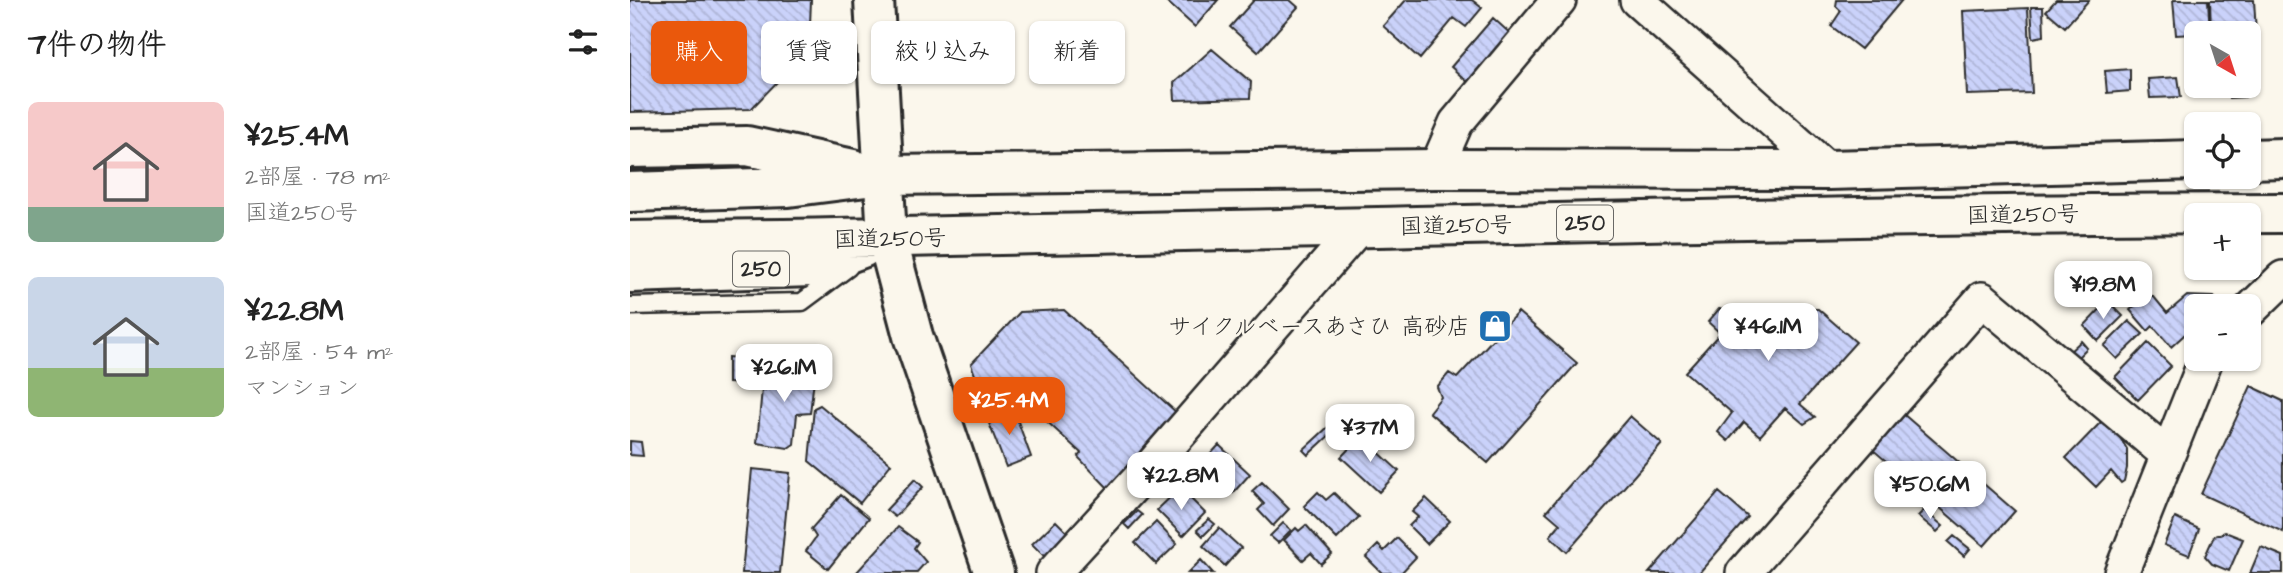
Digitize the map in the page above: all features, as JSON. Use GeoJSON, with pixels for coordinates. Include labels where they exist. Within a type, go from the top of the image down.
{"type":"FeatureCollection","features":[{"type":"Feature","properties":{"kind":"main road"},"geometry":{"type":"LineString","coordinates":[[875,1],[887,238],[913,336],[994,573]]}},
{"type":"Feature","properties":{"kind":"main road"},"geometry":{"type":"LineString","coordinates":[[630,148],[747,146],[882,175]]}},
{"type":"Feature","properties":{"kind":"main road"},"geometry":{"type":"LineString","coordinates":[[2261,159],[2283,158]]}},
{"type":"Feature","properties":{"kind":"main road"},"geometry":{"type":"LineString","coordinates":[[630,192],[788,187],[882,175],[1436,169],[1828,170],[2184,160]]}},
{"type":"Feature","properties":{"kind":"main road","name":"国道250号"},"geometry":{"type":"LineString","coordinates":[[630,241],[887,238],[2032,213],[2283,213]]}},
{"type":"Feature","properties":{"kind":"main road","name":"250"},"geometry":{"type":"LineString","coordinates":[[630,273],[811,267],[887,238]]}},
{"type":"Feature","properties":{"kind":"street"},"geometry":{"type":"LineString","coordinates":[[1436,169],[1456,123],[1559,0]]}},
{"type":"Feature","properties":{"kind":"street"},"geometry":{"type":"LineString","coordinates":[[1637,0],[1828,170]]}},
{"type":"Feature","properties":{"kind":"street"},"geometry":{"type":"LineString","coordinates":[[1054,573],[1153,464],[1359,227]]}},
{"type":"Feature","properties":{"kind":"street"},"geometry":{"type":"LineString","coordinates":[[2261,299],[2283,278]]}},
{"type":"Feature","properties":{"kind":"street"},"geometry":{"type":"LineString","coordinates":[[1746,572],[1982,299],[2167,454]]}},
{"type":"Feature","properties":{"kind":"street"},"geometry":{"type":"LineString","coordinates":[[2121,573],[2201,371]]}},
{"type":"Feature","properties":{"kind":"lane"},"geometry":{"type":"LineString","coordinates":[[630,306],[802,302],[887,238]]}},
{"type":"Feature","properties":{"kind":"building"},"geometry":{"type":"Polygon","coordinates":[[[630,0],[811,0],[810,21],[761,21],[761,84],[775,84],[751,109],[630,112],[630,0]]]}},
{"type":"Feature","properties":{"kind":"building"},"geometry":{"type":"Polygon","coordinates":[[[1165,0],[1218,0],[1195,27],[1165,0]]]}},
{"type":"Feature","properties":{"kind":"building"},"geometry":{"type":"Polygon","coordinates":[[[1254,0],[1290,0],[1298,7],[1258,52],[1230,27],[1254,0]]]}},
{"type":"Feature","properties":{"kind":"building"},"geometry":{"type":"Polygon","coordinates":[[[1406,0],[1472,0],[1482,8],[1466,27],[1454,18],[1420,59],[1383,26],[1406,0]]]}},
{"type":"Feature","properties":{"kind":"building"},"geometry":{"type":"Polygon","coordinates":[[[1837,0],[1902,0],[1861,49],[1831,26],[1841,11],[1836,6],[1837,0]]]}},
{"type":"Feature","properties":{"kind":"building"},"geometry":{"type":"Polygon","coordinates":[[[2056,0],[2089,0],[2065,27],[2046,11],[2056,0]]]}},
{"type":"Feature","properties":{"kind":"building"},"geometry":{"type":"Polygon","coordinates":[[[2173,0],[2208,0],[2209,21],[2184,21],[2184,35],[2176,35],[2173,0]]]}},
{"type":"Feature","properties":{"kind":"building"},"geometry":{"type":"Polygon","coordinates":[[[2210,0],[2254,0],[2255,21],[2211,21],[2210,0]]]}},
{"type":"Feature","properties":{"kind":"building"},"geometry":{"type":"Polygon","coordinates":[[[2031,7],[2043,7],[2044,36],[2033,38],[2031,7]]]}},
{"type":"Feature","properties":{"kind":"building"},"geometry":{"type":"Polygon","coordinates":[[[2028,8],[2032,93],[1967,95],[1963,11],[2028,8]]]}},
{"type":"Feature","properties":{"kind":"building"},"geometry":{"type":"Polygon","coordinates":[[[1493,18],[1513,36],[1471,85],[1451,67],[1493,18]]]}},
{"type":"Feature","properties":{"kind":"building"},"geometry":{"type":"Polygon","coordinates":[[[1212,49],[1251,82],[1250,98],[1175,100],[1174,83],[1212,49]]]}},
{"type":"Feature","properties":{"kind":"building"},"geometry":{"type":"Polygon","coordinates":[[[2130,69],[2130,91],[2107,93],[2105,71],[2130,69]]]}},
{"type":"Feature","properties":{"kind":"building"},"geometry":{"type":"Polygon","coordinates":[[[2178,77],[2181,97],[2150,98],[2148,79],[2178,77]]]}},
{"type":"Feature","properties":{"kind":"building"},"geometry":{"type":"Polygon","coordinates":[[[2145,297],[2154,297],[2167,313],[2184,299],[2184,335],[2171,347],[2153,326],[2148,331],[2130,310],[2145,297]]]}},
{"type":"Feature","properties":{"kind":"building"},"geometry":{"type":"Polygon","coordinates":[[[2108,301],[2123,316],[2098,341],[2084,326],[2108,301]]]}},
{"type":"Feature","properties":{"kind":"building"},"geometry":{"type":"Polygon","coordinates":[[[1719,309],[1818,309],[1856,342],[1800,404],[1815,417],[1804,424],[1785,408],[1760,436],[1744,422],[1728,441],[1718,432],[1732,413],[1685,372],[1720,333],[1708,322],[1719,309]]]}},
{"type":"Feature","properties":{"kind":"building"},"geometry":{"type":"Polygon","coordinates":[[[1064,310],[1177,413],[1108,488],[1078,457],[1081,453],[1015,392],[1009,400],[986,405],[971,364],[1020,312],[1064,310]]]}},
{"type":"Feature","properties":{"kind":"building"},"geometry":{"type":"Polygon","coordinates":[[[1518,312],[1577,363],[1488,463],[1429,412],[1441,397],[1437,387],[1449,373],[1457,378],[1518,312]]]}},
{"type":"Feature","properties":{"kind":"building"},"geometry":{"type":"Polygon","coordinates":[[[2129,321],[2143,334],[2117,359],[2104,346],[2129,321]]]}},
{"type":"Feature","properties":{"kind":"building"},"geometry":{"type":"Polygon","coordinates":[[[2081,341],[2087,348],[2075,360],[2068,353],[2081,341]]]}},
{"type":"Feature","properties":{"kind":"building"},"geometry":{"type":"Polygon","coordinates":[[[2148,343],[2171,366],[2138,400],[2115,377],[2148,343]]]}},
{"type":"Feature","properties":{"kind":"building"},"geometry":{"type":"Polygon","coordinates":[[[728,357],[767,361],[765,385],[728,383],[728,357]]]}},
{"type":"Feature","properties":{"kind":"building"},"geometry":{"type":"Polygon","coordinates":[[[768,362],[815,371],[810,413],[797,414],[794,444],[788,448],[757,443],[762,389],[765,390],[768,362]]]}},
{"type":"Feature","properties":{"kind":"building"},"geometry":{"type":"Polygon","coordinates":[[[2251,386],[2283,401],[2283,532],[2201,494],[2251,386]]]}},
{"type":"Feature","properties":{"kind":"building"},"geometry":{"type":"Polygon","coordinates":[[[820,405],[891,464],[860,503],[809,461],[814,408],[820,405]]]}},
{"type":"Feature","properties":{"kind":"building"},"geometry":{"type":"Polygon","coordinates":[[[1013,408],[1031,457],[1006,467],[987,418],[1013,408]]]}},
{"type":"Feature","properties":{"kind":"building"},"geometry":{"type":"Polygon","coordinates":[[[1902,413],[2015,511],[1984,546],[1871,448],[1902,413]]]}},
{"type":"Feature","properties":{"kind":"building"},"geometry":{"type":"Polygon","coordinates":[[[1630,416],[1662,444],[1567,552],[1550,536],[1560,524],[1546,512],[1630,416]]]}},
{"type":"Feature","properties":{"kind":"building"},"geometry":{"type":"Polygon","coordinates":[[[2102,421],[2119,436],[2127,449],[2127,468],[2121,483],[2111,471],[2096,487],[2066,458],[2102,421]]]}},
{"type":"Feature","properties":{"kind":"building"},"geometry":{"type":"Polygon","coordinates":[[[1328,427],[1333,432],[1308,455],[1303,450],[1328,427]]]}},
{"type":"Feature","properties":{"kind":"building"},"geometry":{"type":"Polygon","coordinates":[[[1361,436],[1399,471],[1379,492],[1341,457],[1361,436]]]}},
{"type":"Feature","properties":{"kind":"building"},"geometry":{"type":"Polygon","coordinates":[[[630,441],[641,442],[643,456],[630,455],[630,441]]]}},
{"type":"Feature","properties":{"kind":"building"},"geometry":{"type":"Polygon","coordinates":[[[1219,445],[1250,474],[1233,493],[1225,486],[1222,489],[1198,468],[1219,445]]]}},
{"type":"Feature","properties":{"kind":"building"},"geometry":{"type":"Polygon","coordinates":[[[752,469],[790,473],[780,573],[742,573],[752,469]]]}},
{"type":"Feature","properties":{"kind":"building"},"geometry":{"type":"Polygon","coordinates":[[[1887,477],[1908,495],[1901,501],[1881,483],[1887,477]]]}},
{"type":"Feature","properties":{"kind":"building"},"geometry":{"type":"Polygon","coordinates":[[[915,479],[923,487],[895,517],[886,510],[915,479]]]}},
{"type":"Feature","properties":{"kind":"building"},"geometry":{"type":"Polygon","coordinates":[[[1262,482],[1289,509],[1273,526],[1258,510],[1264,504],[1252,491],[1262,482]]]}},
{"type":"Feature","properties":{"kind":"building"},"geometry":{"type":"Polygon","coordinates":[[[1180,488],[1205,513],[1183,536],[1157,510],[1180,488]]]}},
{"type":"Feature","properties":{"kind":"building"},"geometry":{"type":"Polygon","coordinates":[[[1318,492],[1326,500],[1334,493],[1359,517],[1337,539],[1304,506],[1318,492]]]}},
{"type":"Feature","properties":{"kind":"building"},"geometry":{"type":"Polygon","coordinates":[[[1719,492],[1748,517],[1699,573],[1649,573],[1719,492]]]}},
{"type":"Feature","properties":{"kind":"building"},"geometry":{"type":"Polygon","coordinates":[[[841,495],[869,518],[828,569],[806,551],[816,537],[811,529],[841,495]]]}},
{"type":"Feature","properties":{"kind":"building"},"geometry":{"type":"Polygon","coordinates":[[[1426,498],[1450,521],[1427,544],[1409,526],[1418,517],[1412,512],[1426,498]]]}},
{"type":"Feature","properties":{"kind":"building"},"geometry":{"type":"Polygon","coordinates":[[[1924,510],[1943,526],[1937,532],[1918,516],[1924,510]]]}},
{"type":"Feature","properties":{"kind":"building"},"geometry":{"type":"Polygon","coordinates":[[[1137,511],[1142,515],[1129,529],[1124,524],[1137,511]]]}},
{"type":"Feature","properties":{"kind":"building"},"geometry":{"type":"Polygon","coordinates":[[[2175,518],[2199,529],[2189,555],[2164,545],[2175,518]]]}},
{"type":"Feature","properties":{"kind":"building"},"geometry":{"type":"Polygon","coordinates":[[[1209,519],[1215,524],[1203,536],[1197,530],[1209,519]]]}},
{"type":"Feature","properties":{"kind":"building"},"geometry":{"type":"Polygon","coordinates":[[[1056,521],[1071,536],[1047,559],[1032,544],[1056,521]]]}},
{"type":"Feature","properties":{"kind":"building"},"geometry":{"type":"Polygon","coordinates":[[[1156,522],[1177,544],[1156,564],[1135,543],[1156,522]]]}},
{"type":"Feature","properties":{"kind":"building"},"geometry":{"type":"Polygon","coordinates":[[[1283,523],[1291,530],[1278,543],[1270,536],[1283,523]]]}},
{"type":"Feature","properties":{"kind":"building"},"geometry":{"type":"Polygon","coordinates":[[[1306,525],[1332,554],[1321,564],[1311,553],[1303,560],[1284,540],[1296,528],[1299,531],[1306,525]]]}},
{"type":"Feature","properties":{"kind":"building"},"geometry":{"type":"Polygon","coordinates":[[[898,527],[918,542],[914,548],[926,562],[916,573],[856,573],[898,527]]]}},
{"type":"Feature","properties":{"kind":"building"},"geometry":{"type":"Polygon","coordinates":[[[1219,528],[1241,548],[1225,566],[1203,546],[1219,528]]]}},
{"type":"Feature","properties":{"kind":"building"},"geometry":{"type":"Polygon","coordinates":[[[2225,532],[2243,539],[2229,571],[2212,564],[2205,556],[2214,536],[2225,532]]]}},
{"type":"Feature","properties":{"kind":"building"},"geometry":{"type":"Polygon","coordinates":[[[1954,536],[1970,549],[1964,556],[1948,542],[1954,536]]]}},
{"type":"Feature","properties":{"kind":"building"},"geometry":{"type":"Polygon","coordinates":[[[1397,538],[1416,557],[1401,573],[1382,573],[1366,557],[1378,545],[1384,551],[1397,538]]]}},
{"type":"Feature","properties":{"kind":"building"},"geometry":{"type":"Polygon","coordinates":[[[2261,547],[2283,556],[2283,573],[2250,573],[2261,547]]]}},
{"type":"Feature","properties":{"kind":"building"},"geometry":{"type":"Polygon","coordinates":[[[1201,560],[1213,573],[1188,573],[1201,560]]]}},
{"type":"Feature","properties":{"kind":"place","name":"サイクルベースあさひ 高砂店"},"geometry":{"type":"Point","coordinates":[1495,326]}}]}
